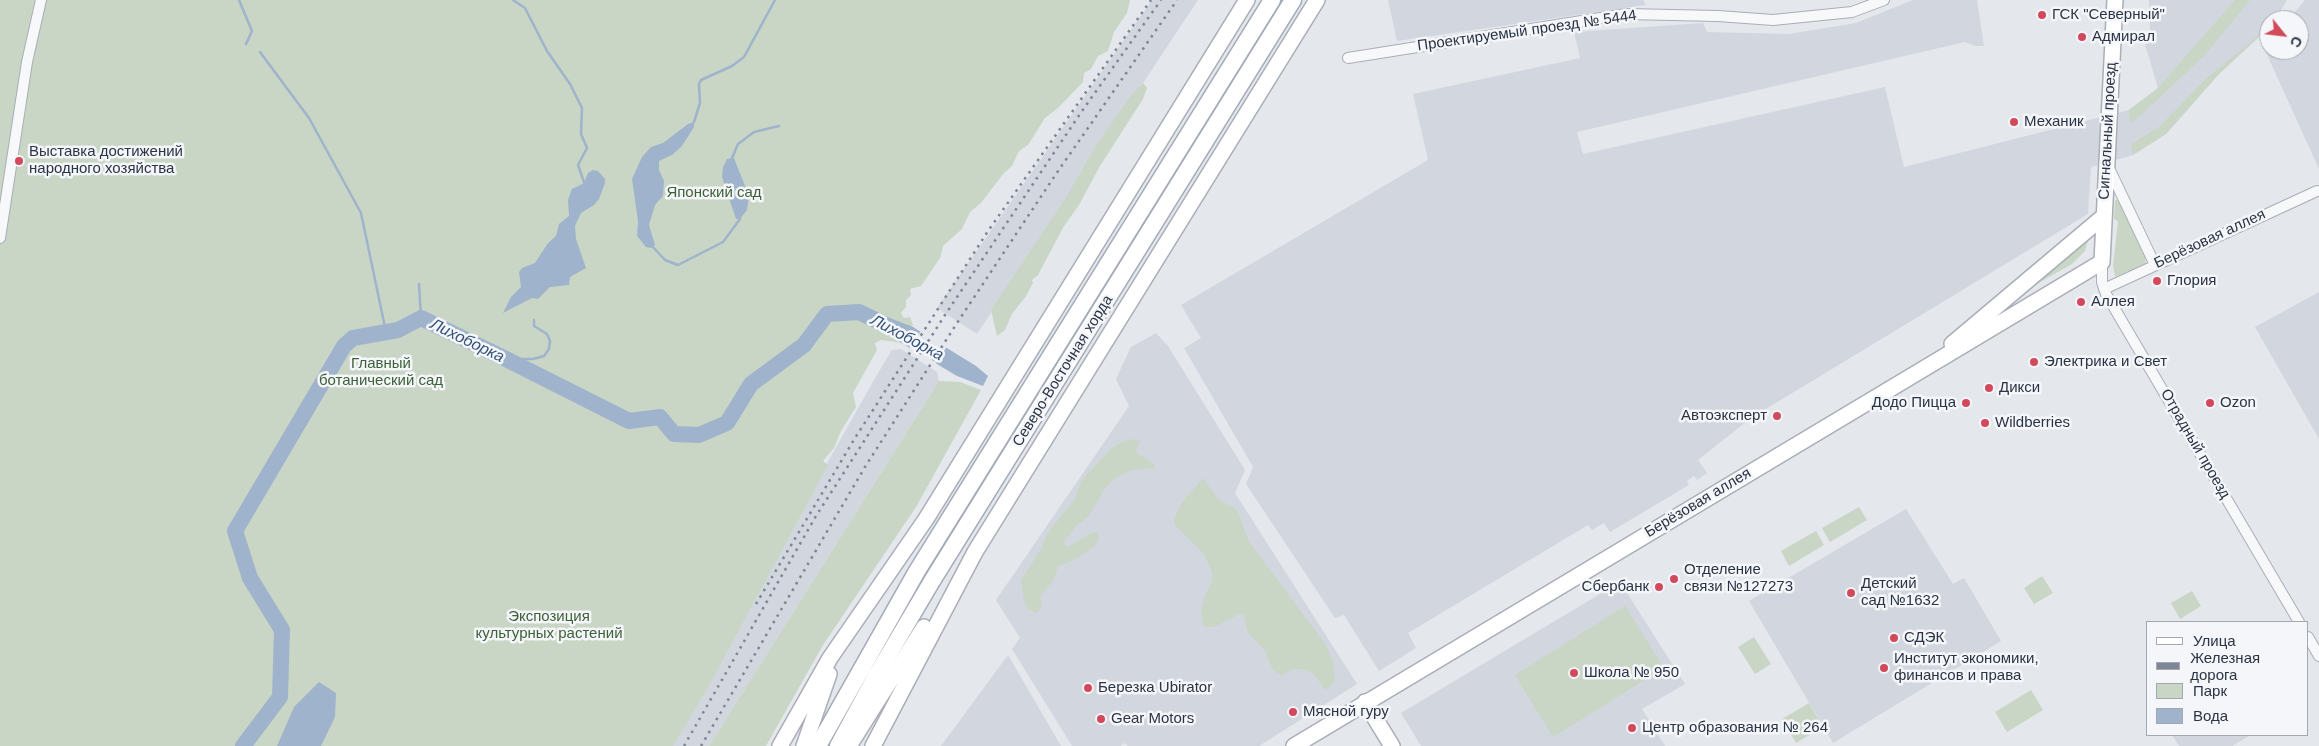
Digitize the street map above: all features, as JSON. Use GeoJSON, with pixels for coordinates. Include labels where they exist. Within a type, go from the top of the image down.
{"type":"FeatureCollection","features":[{"type":"Feature","properties":{"kind":"main road"},"geometry":{"type":"LineString","coordinates":[[780,746],[813,687],[853,623],[926,519],[1246,0]]}},
{"type":"Feature","properties":{"kind":"main road","name":"Северо-Восточная хорда"},"geometry":{"type":"LineString","coordinates":[[818,746],[917,571],[1272,0]]}},
{"type":"Feature","properties":{"kind":"main road","name":"Северо-Восточная хорда"},"geometry":{"type":"LineString","coordinates":[[838,746],[876,676],[928,589],[1293,0]]}},
{"type":"Feature","properties":{"kind":"main road"},"geometry":{"type":"LineString","coordinates":[[849,746],[922,630],[975,552],[1317,0]]}},
{"type":"Feature","properties":{"kind":"main road","name":"Сигнальный проезд"},"geometry":{"type":"LineString","coordinates":[[2102,262],[2115,0]]}},
{"type":"Feature","properties":{"kind":"main road"},"geometry":{"type":"LineString","coordinates":[[1925,368],[2104,216]]}},
{"type":"Feature","properties":{"kind":"main road","name":"Берёзовая аллея"},"geometry":{"type":"LineString","coordinates":[[1294,746],[2102,262]]}},
{"type":"Feature","properties":{"kind":"main road"},"geometry":{"type":"LineString","coordinates":[[873,746],[975,552]]}},
{"type":"Feature","properties":{"kind":"main road"},"geometry":{"type":"LineString","coordinates":[[804,746],[826,679],[853,623]]}},
{"type":"Feature","properties":{"kind":"main road"},"geometry":{"type":"LineString","coordinates":[[1365,702],[1392,746]]}},
{"type":"Feature","properties":{"kind":"street"},"geometry":{"type":"LineString","coordinates":[[0,238],[26,62],[41,0]]}},
{"type":"Feature","properties":{"kind":"street","name":"Проектируемый проезд № 5444"},"geometry":{"type":"LineString","coordinates":[[1348,58],[1626,14],[1718,16],[1773,20],[1852,12],[1884,0]]}},
{"type":"Feature","properties":{"kind":"street"},"geometry":{"type":"LineString","coordinates":[[2108,165],[2155,264]]}},
{"type":"Feature","properties":{"kind":"street","name":"Берёзовая аллея"},"geometry":{"type":"LineString","coordinates":[[2104,289],[2316,191]]}},
{"type":"Feature","properties":{"kind":"street","name":"Отрадный проезд"},"geometry":{"type":"LineString","coordinates":[[2102,262],[2104,289],[2298,621]]}},
{"type":"Feature","properties":{"kind":"street"},"geometry":{"type":"LineString","coordinates":[[2309,639],[2319,656]]}},
{"type":"Feature","properties":{"kind":"shaded area"},"geometry":{"type":"Polygon","coordinates":[[[1152,0],[1198,0],[977,334],[937,308],[1152,0]]]}},
{"type":"Feature","properties":{"kind":"shaded area"},"geometry":{"type":"Polygon","coordinates":[[[1388,0],[1643,0],[1646,5],[1397,41],[1388,0]]]}},
{"type":"Feature","properties":{"kind":"shaded area"},"geometry":{"type":"Polygon","coordinates":[[[1913,0],[1977,0],[1984,46],[1975,46],[1965,42],[1577,132],[1583,154],[1885,87],[1904,167],[2129,110],[2158,88],[2144,41],[2150,31],[2149,0],[2287,0],[2282,10],[2259,10],[2259,37],[2219,74],[2166,134],[2133,155],[2091,167],[2088,214],[1751,418],[1698,460],[1707,473],[1697,480],[1694,476],[1687,481],[1689,485],[1610,532],[1604,523],[1592,530],[1588,525],[1408,633],[1416,648],[1379,671],[1344,615],[1335,618],[1246,484],[1253,467],[1184,348],[1201,338],[1181,305],[1428,160],[1413,94],[1580,58],[1574,32],[1703,23],[1707,32],[1789,34],[1856,23],[1913,0]]]}},
{"type":"Feature","properties":{"kind":"shaded area"},"geometry":{"type":"Polygon","coordinates":[[[2305,0],[2319,0],[2319,169],[2269,60],[2309,60],[2309,10],[2296,10],[2305,0]]]}},
{"type":"Feature","properties":{"kind":"shaded area"},"geometry":{"type":"Polygon","coordinates":[[[2319,292],[2319,439],[2255,327],[2319,292]]]}},
{"type":"Feature","properties":{"kind":"shaded area"},"geometry":{"type":"Polygon","coordinates":[[[1156,333],[1168,346],[1245,470],[1235,493],[1357,684],[1259,746],[1128,746],[1125,743],[1120,746],[1072,746],[1012,649],[1020,638],[996,600],[1129,406],[1116,379],[1131,347],[1156,333]]]}},
{"type":"Feature","properties":{"kind":"shaded area"},"geometry":{"type":"Polygon","coordinates":[[[901,349],[937,372],[939,381],[709,746],[667,746],[878,373],[892,350],[901,349]]]}},
{"type":"Feature","properties":{"kind":"shaded area"},"geometry":{"type":"Polygon","coordinates":[[[1906,509],[1953,584],[1964,578],[2001,641],[1833,743],[1749,601],[1906,509]]]}},
{"type":"Feature","properties":{"kind":"shaded area","name":"Школа № 950"},"geometry":{"type":"Polygon","coordinates":[[[1620,582],[1685,684],[1642,709],[1665,746],[1421,746],[1401,713],[1620,582]]]}},
{"type":"Feature","properties":{"kind":"shaded area"},"geometry":{"type":"Polygon","coordinates":[[[1008,655],[1061,746],[941,746],[1008,655]]]}},
{"type":"Feature","properties":{"kind":"shaded area"},"geometry":{"type":"Polygon","coordinates":[[[2173,736],[2249,736],[2232,746],[2179,746],[2173,736]]]}},
{"type":"Feature","properties":{"kind":"green space","name":"Главный ботанический сад"},"geometry":{"type":"Polygon","coordinates":[[[0,0],[1130,0],[1127,13],[1114,32],[1108,51],[1098,56],[1091,69],[1084,73],[1083,82],[1058,108],[1045,118],[1028,145],[1019,151],[1012,166],[1003,174],[981,203],[970,212],[962,229],[943,246],[940,258],[921,286],[910,289],[911,295],[906,300],[906,307],[901,313],[904,318],[910,317],[913,325],[903,343],[881,340],[875,343],[877,350],[853,393],[856,407],[841,431],[834,448],[823,461],[828,465],[707,689],[673,746],[0,746],[0,0]]]}},
{"type":"Feature","properties":{"kind":"green space"},"geometry":{"type":"Polygon","coordinates":[[[2235,0],[2250,0],[2205,55],[2130,123],[2129,110],[2158,88],[2235,0]]]}},
{"type":"Feature","properties":{"kind":"green space"},"geometry":{"type":"Polygon","coordinates":[[[2259,35],[2219,74],[2166,134],[2133,155],[2131,144],[2159,127],[2207,78],[2259,35]]]}},
{"type":"Feature","properties":{"kind":"green space"},"geometry":{"type":"Polygon","coordinates":[[[1143,83],[1147,88],[1143,99],[1100,166],[1079,205],[1064,226],[1038,275],[1032,280],[1033,283],[1026,296],[1012,314],[1005,330],[997,336],[991,310],[1062,204],[1096,146],[1129,98],[1143,83]]]}},
{"type":"Feature","properties":{"kind":"green space"},"geometry":{"type":"Polygon","coordinates":[[[2115,200],[2119,200],[2146,258],[2145,264],[2115,277],[2113,266],[2118,221],[2114,219],[2115,200]]]}},
{"type":"Feature","properties":{"kind":"green space"},"geometry":{"type":"Polygon","coordinates":[[[2089,236],[2085,251],[2072,264],[2026,290],[2089,236]]]}},
{"type":"Feature","properties":{"kind":"green space"},"geometry":{"type":"Polygon","coordinates":[[[939,381],[960,382],[981,390],[916,507],[823,645],[766,746],[709,746],[939,381]]]}},
{"type":"Feature","properties":{"kind":"green space"},"geometry":{"type":"Polygon","coordinates":[[[1128,439],[1141,441],[1136,448],[1137,453],[1153,463],[1155,468],[1132,470],[1116,477],[1106,487],[1088,517],[1076,526],[1063,543],[1067,546],[1071,545],[1094,532],[1098,533],[1099,538],[1094,547],[1076,559],[1058,566],[1054,579],[1040,597],[1042,606],[1037,613],[1029,610],[1024,602],[1021,580],[1040,551],[1047,534],[1075,499],[1081,481],[1112,448],[1128,439]]]}},
{"type":"Feature","properties":{"kind":"green space"},"geometry":{"type":"Polygon","coordinates":[[[1203,478],[1217,498],[1237,510],[1249,542],[1326,645],[1333,662],[1335,682],[1325,690],[1314,674],[1303,669],[1292,669],[1281,676],[1273,670],[1264,649],[1248,633],[1244,615],[1239,614],[1215,627],[1206,627],[1203,624],[1201,610],[1205,595],[1212,582],[1212,572],[1204,554],[1175,525],[1174,520],[1180,505],[1203,478]]]}},
{"type":"Feature","properties":{"kind":"green space"},"geometry":{"type":"Polygon","coordinates":[[[1859,507],[1867,520],[1830,542],[1822,528],[1859,507]]]}},
{"type":"Feature","properties":{"kind":"green space"},"geometry":{"type":"Polygon","coordinates":[[[1816,531],[1824,545],[1789,566],[1781,551],[1816,531]]]}},
{"type":"Feature","properties":{"kind":"green space"},"geometry":{"type":"Polygon","coordinates":[[[2042,576],[2053,593],[2034,604],[2024,588],[2042,576]]]}},
{"type":"Feature","properties":{"kind":"green space"},"geometry":{"type":"Polygon","coordinates":[[[2192,591],[2201,606],[2180,619],[2171,603],[2192,591]]]}},
{"type":"Feature","properties":{"kind":"green space"},"geometry":{"type":"Polygon","coordinates":[[[1625,606],[1664,668],[1553,737],[1515,675],[1625,606]]]}},
{"type":"Feature","properties":{"kind":"green space"},"geometry":{"type":"Polygon","coordinates":[[[1754,637],[1771,664],[1755,674],[1738,647],[1754,637]]]}},
{"type":"Feature","properties":{"kind":"green space"},"geometry":{"type":"Polygon","coordinates":[[[2031,690],[2043,710],[2007,732],[1995,712],[2031,690]]]}},
{"type":"Feature","properties":{"kind":"green space"},"geometry":{"type":"Polygon","coordinates":[[[1809,703],[1823,727],[1796,743],[1782,719],[1809,703]]]}},
{"type":"Feature","properties":{"kind":"water"},"geometry":{"type":"Polygon","coordinates":[[[694,122],[694,127],[682,146],[672,155],[659,161],[659,170],[664,181],[663,196],[655,205],[649,225],[655,245],[651,248],[646,247],[637,236],[638,221],[632,179],[642,157],[651,147],[663,143],[688,124],[694,122]]]}},
{"type":"Feature","properties":{"kind":"water"},"geometry":{"type":"Polygon","coordinates":[[[734,158],[749,196],[747,210],[740,219],[736,219],[722,177],[723,167],[727,159],[734,158]]]}},
{"type":"Feature","properties":{"kind":"water"},"geometry":{"type":"Polygon","coordinates":[[[593,170],[598,171],[605,179],[605,183],[599,199],[594,205],[581,213],[575,226],[576,239],[586,268],[570,277],[569,285],[550,287],[538,299],[532,298],[503,313],[511,297],[521,287],[519,272],[522,268],[535,263],[548,243],[556,236],[559,224],[569,216],[568,200],[572,189],[584,183],[588,173],[593,170]]]}},
{"type":"Feature","properties":{"kind":"water"},"geometry":{"type":"Polygon","coordinates":[[[892,319],[913,327],[976,366],[988,376],[983,386],[957,376],[885,333],[892,319]]]}},
{"type":"Feature","properties":{"kind":"water"},"geometry":{"type":"Polygon","coordinates":[[[319,682],[336,693],[335,717],[321,746],[277,746],[294,707],[319,682]]]}},
{"type":"Feature","properties":{"kind":"pier"},"geometry":{"type":"Polygon","coordinates":[[[922,329],[948,345],[935,365],[909,349],[922,329]]]}},
{"type":"Feature","properties":{"kind":"waterway"},"geometry":{"type":"LineString","coordinates":[[239,0],[252,31],[246,44]]}},
{"type":"Feature","properties":{"kind":"waterway"},"geometry":{"type":"LineString","coordinates":[[513,0],[525,8],[547,51],[570,84],[582,108],[581,134],[587,148],[578,165],[585,185]]}},
{"type":"Feature","properties":{"kind":"waterway"},"geometry":{"type":"LineString","coordinates":[[694,122],[700,103],[699,84],[701,80],[732,66],[744,57],[775,0]]}},
{"type":"Feature","properties":{"kind":"waterway"},"geometry":{"type":"LineString","coordinates":[[260,52],[309,118],[361,213],[386,332]]}},
{"type":"Feature","properties":{"kind":"waterway"},"geometry":{"type":"LineString","coordinates":[[732,158],[738,144],[754,132],[779,126]]}},
{"type":"Feature","properties":{"kind":"waterway"},"geometry":{"type":"LineString","coordinates":[[653,247],[665,260],[678,265],[723,242],[740,219]]}},
{"type":"Feature","properties":{"kind":"waterway"},"geometry":{"type":"LineString","coordinates":[[419,284],[421,318]]}},
{"type":"Feature","properties":{"kind":"waterway","name":"Лихоборка"},"geometry":{"type":"LineString","coordinates":[[243,746],[280,697],[282,630],[250,578],[235,531],[344,346],[353,338],[398,330],[421,318],[629,421],[660,417],[674,434],[699,435],[727,423],[751,384],[804,345],[827,314],[859,312],[907,335]]}},
{"type":"Feature","properties":{"kind":"waterway"},"geometry":{"type":"LineString","coordinates":[[506,359],[533,359],[544,356],[549,349],[550,341],[547,334],[534,326],[534,320]]}},
{"type":"Feature","properties":{"kind":"railway"},"geometry":{"type":"LineString","coordinates":[[756,604],[855,438],[988,231],[1151,0]]}},
{"type":"Feature","properties":{"kind":"railway"},"geometry":{"type":"LineString","coordinates":[[684,746],[816,516],[945,315],[1082,111],[1161,0]]}},
{"type":"Feature","properties":{"kind":"railway"},"geometry":{"type":"LineString","coordinates":[[701,746],[865,467],[957,323],[1056,174],[1177,0]]}},
{"type":"Feature","properties":{"kind":"place","name":"ГСК \"Северный\""},"geometry":{"type":"Point","coordinates":[2042,15]}},
{"type":"Feature","properties":{"kind":"place","name":"Адмирал"},"geometry":{"type":"Point","coordinates":[2082,37]}},
{"type":"Feature","properties":{"kind":"place","name":"Механик"},"geometry":{"type":"Point","coordinates":[2014,122]}},
{"type":"Feature","properties":{"kind":"place","name":"Выставка достижений народного хозяйства"},"geometry":{"type":"Point","coordinates":[19,161]}},
{"type":"Feature","properties":{"kind":"place","name":"Глория"},"geometry":{"type":"Point","coordinates":[2157,281]}},
{"type":"Feature","properties":{"kind":"place","name":"Аллея"},"geometry":{"type":"Point","coordinates":[2081,302]}},
{"type":"Feature","properties":{"kind":"place","name":"Электрика и Свет"},"geometry":{"type":"Point","coordinates":[2034,362]}},
{"type":"Feature","properties":{"kind":"place","name":"Дикси"},"geometry":{"type":"Point","coordinates":[1989,388]}},
{"type":"Feature","properties":{"kind":"place","name":"Додо Пицца"},"geometry":{"type":"Point","coordinates":[1966,403]}},
{"type":"Feature","properties":{"kind":"place","name":"Ozon"},"geometry":{"type":"Point","coordinates":[2210,403]}},
{"type":"Feature","properties":{"kind":"place","name":"Автоэксперт"},"geometry":{"type":"Point","coordinates":[1777,416]}},
{"type":"Feature","properties":{"kind":"place","name":"Wildberries"},"geometry":{"type":"Point","coordinates":[1985,423]}},
{"type":"Feature","properties":{"kind":"place","name":"Отделение связи №127273"},"geometry":{"type":"Point","coordinates":[1674,579]}},
{"type":"Feature","properties":{"kind":"place","name":"Сбербанк"},"geometry":{"type":"Point","coordinates":[1659,587]}},
{"type":"Feature","properties":{"kind":"place","name":"Детский сад №1632"},"geometry":{"type":"Point","coordinates":[1851,593]}},
{"type":"Feature","properties":{"kind":"place","name":"СДЭК"},"geometry":{"type":"Point","coordinates":[1894,638]}},
{"type":"Feature","properties":{"kind":"place","name":"Институт экономики, финансов и права"},"geometry":{"type":"Point","coordinates":[1884,668]}},
{"type":"Feature","properties":{"kind":"place","name":"Школа № 950"},"geometry":{"type":"Point","coordinates":[1574,673]}},
{"type":"Feature","properties":{"kind":"place","name":"Березка Ubirator"},"geometry":{"type":"Point","coordinates":[1088,688]}},
{"type":"Feature","properties":{"kind":"place","name":"Мясной гуру"},"geometry":{"type":"Point","coordinates":[1293,712]}},
{"type":"Feature","properties":{"kind":"place","name":"Gear Motors"},"geometry":{"type":"Point","coordinates":[1101,719]}},
{"type":"Feature","properties":{"kind":"place","name":"Центр образования № 264"},"geometry":{"type":"Point","coordinates":[1632,728]}},
{"type":"Feature","properties":{"kind":"park label","name":"Японский сад"},"geometry":{"type":"Point","coordinates":[714,193]}},
{"type":"Feature","properties":{"kind":"park label","name":"Экспозиция культурных растений"},"geometry":{"type":"Point","coordinates":[549,626]}}]}
